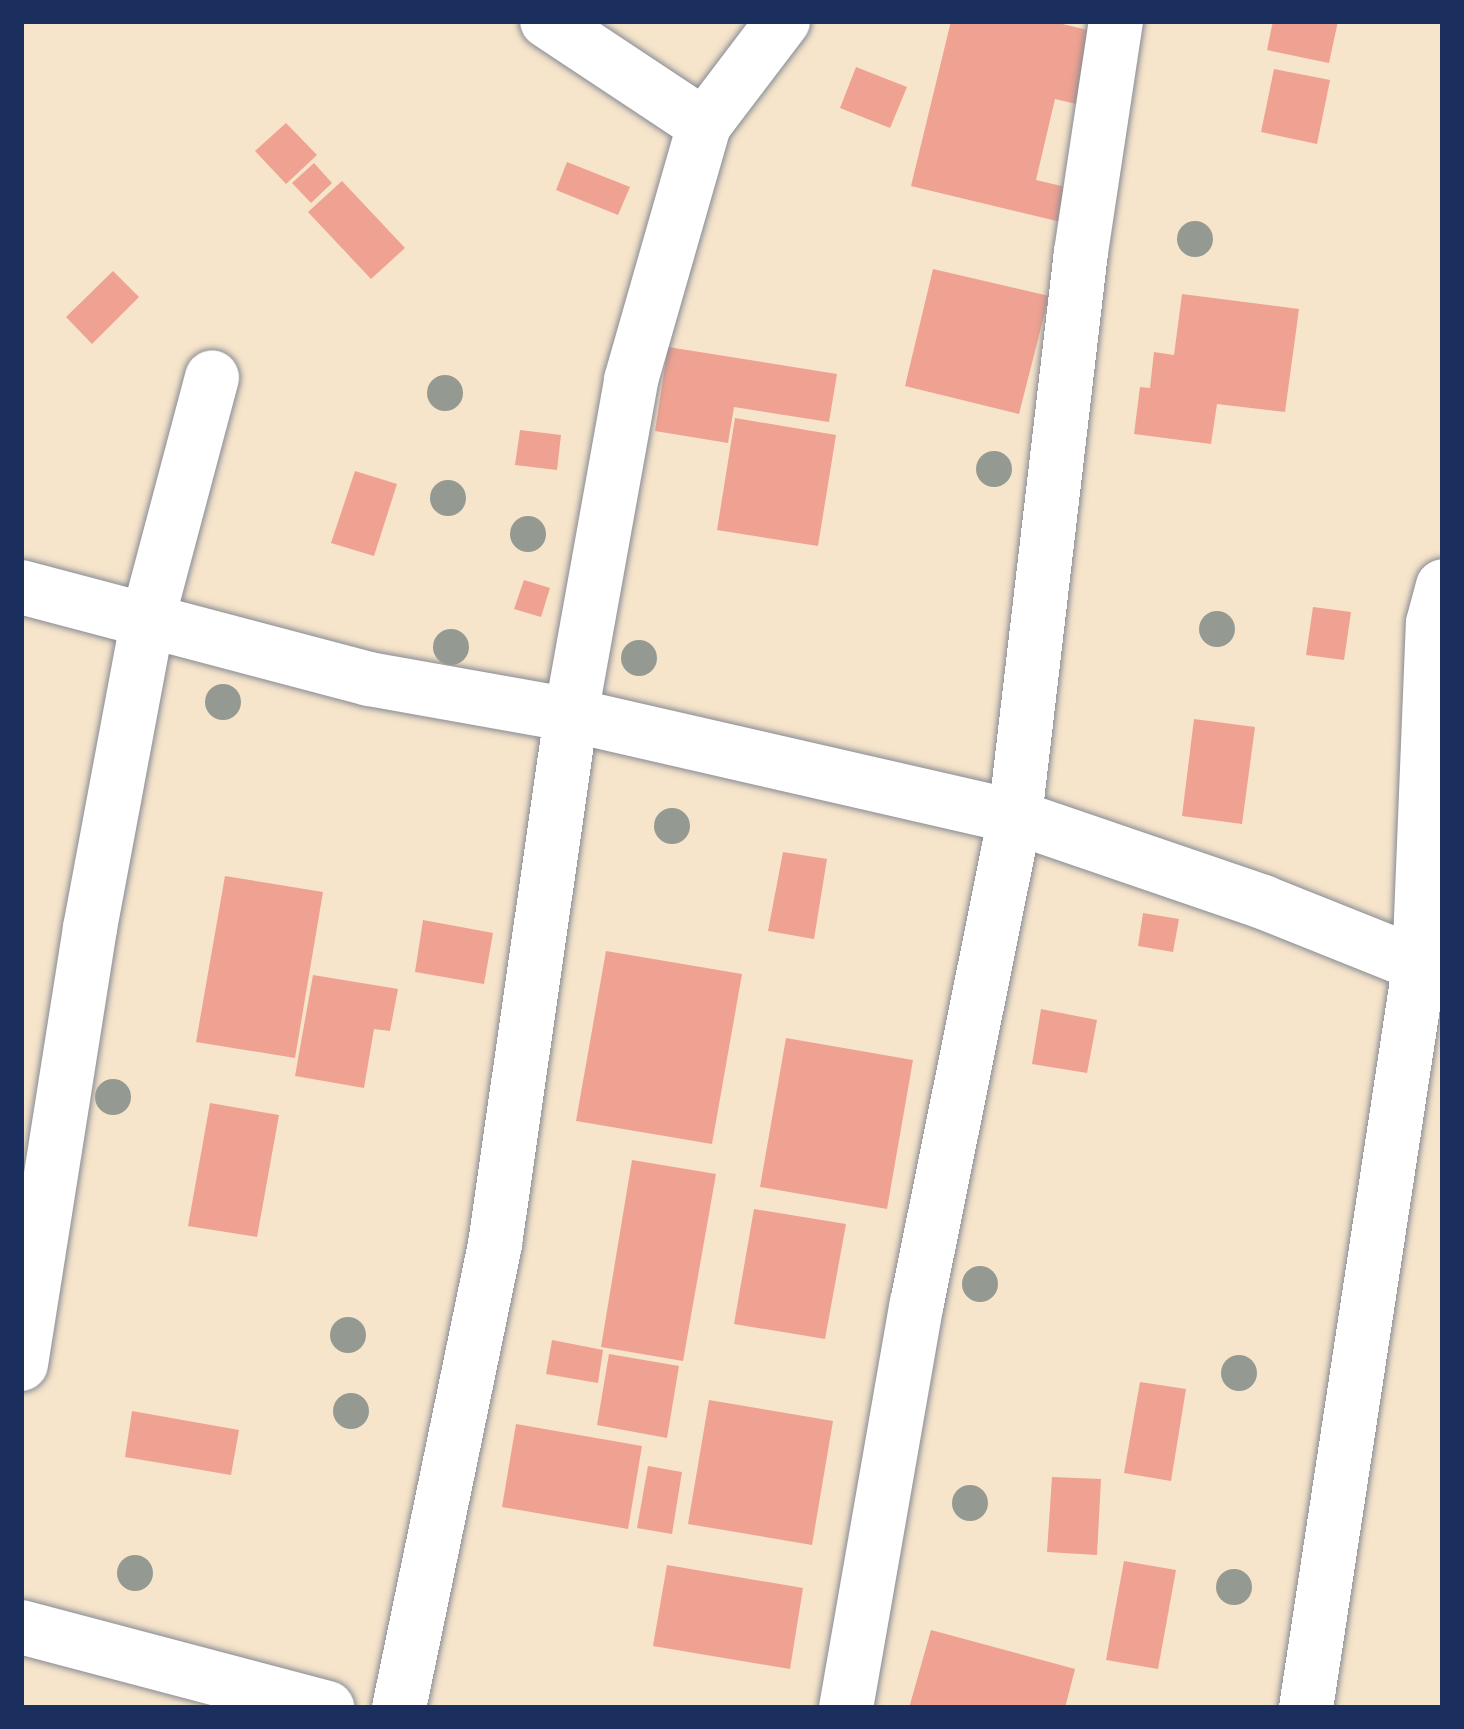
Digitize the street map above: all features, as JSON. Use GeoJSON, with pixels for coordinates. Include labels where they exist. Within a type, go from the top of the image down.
{"type":"FeatureCollection","features":[{"type":"Feature","properties":{"kind":"street"},"geometry":{"type":"LineString","coordinates":[[547,21],[704,125]]}},
{"type":"Feature","properties":{"kind":"street"},"geometry":{"type":"LineString","coordinates":[[399,1708],[495,1244],[571,715],[631,380],[704,125],[783,21]]}},
{"type":"Feature","properties":{"kind":"street"},"geometry":{"type":"LineString","coordinates":[[846,1708],[917,1303],[1015,817],[1081,252],[1115,21]]}},
{"type":"Feature","properties":{"kind":"street"},"geometry":{"type":"LineString","coordinates":[[21,1364],[90,928],[148,618],[212,377]]}},
{"type":"Feature","properties":{"kind":"street"},"geometry":{"type":"LineString","coordinates":[[1306,1708],[1431,971],[1433,623],[1443,586]]}},
{"type":"Feature","properties":{"kind":"street"},"geometry":{"type":"LineString","coordinates":[[21,587],[369,679],[571,715],[1015,817],[1263,902],[1431,971]]}},
{"type":"Feature","properties":{"kind":"street"},"geometry":{"type":"LineString","coordinates":[[21,1627],[327,1708]]}},
{"type":"Feature","properties":{"kind":"building"},"geometry":{"type":"Polygon","coordinates":[[[951,21],[1050,21],[1108,35],[1089,107],[1055,99],[1036,180],[1070,188],[1061,222],[911,186],[951,21]]]}},
{"type":"Feature","properties":{"kind":"building"},"geometry":{"type":"Polygon","coordinates":[[[1273,21],[1338,21],[1329,63],[1267,50],[1273,21]]]}},
{"type":"Feature","properties":{"kind":"building"},"geometry":{"type":"Polygon","coordinates":[[[856,67],[907,87],[890,128],[840,108],[856,67]]]}},
{"type":"Feature","properties":{"kind":"building"},"geometry":{"type":"Polygon","coordinates":[[[1274,69],[1330,80],[1317,144],[1261,132],[1274,69]]]}},
{"type":"Feature","properties":{"kind":"building"},"geometry":{"type":"Polygon","coordinates":[[[286,123],[317,155],[286,184],[255,151],[286,123]]]}},
{"type":"Feature","properties":{"kind":"building"},"geometry":{"type":"Polygon","coordinates":[[[567,162],[630,187],[618,215],[556,190],[567,162]]]}},
{"type":"Feature","properties":{"kind":"building"},"geometry":{"type":"Polygon","coordinates":[[[314,163],[332,183],[311,203],[292,183],[314,163]]]}},
{"type":"Feature","properties":{"kind":"building"},"geometry":{"type":"Polygon","coordinates":[[[342,181],[405,248],[371,279],[308,212],[342,181]]]}},
{"type":"Feature","properties":{"kind":"building"},"geometry":{"type":"Polygon","coordinates":[[[933,269],[1049,296],[1019,414],[905,386],[933,269]]]}},
{"type":"Feature","properties":{"kind":"building"},"geometry":{"type":"Polygon","coordinates":[[[113,271],[139,297],[92,344],[66,317],[113,271]]]}},
{"type":"Feature","properties":{"kind":"building"},"geometry":{"type":"Polygon","coordinates":[[[1182,294],[1299,309],[1285,412],[1217,404],[1211,444],[1134,434],[1140,387],[1150,388],[1154,352],[1174,355],[1182,294]]]}},
{"type":"Feature","properties":{"kind":"building"},"geometry":{"type":"Polygon","coordinates":[[[668,347],[837,374],[829,422],[734,407],[728,443],[655,431],[668,347]]]}},
{"type":"Feature","properties":{"kind":"building"},"geometry":{"type":"Polygon","coordinates":[[[735,418],[836,435],[818,546],[717,530],[735,418]]]}},
{"type":"Feature","properties":{"kind":"building"},"geometry":{"type":"Polygon","coordinates":[[[520,430],[561,435],[557,470],[515,465],[520,430]]]}},
{"type":"Feature","properties":{"kind":"building"},"geometry":{"type":"Polygon","coordinates":[[[355,471],[397,484],[374,556],[331,543],[355,471]]]}},
{"type":"Feature","properties":{"kind":"building"},"geometry":{"type":"Polygon","coordinates":[[[524,580],[550,588],[541,617],[514,609],[524,580]]]}},
{"type":"Feature","properties":{"kind":"building"},"geometry":{"type":"Polygon","coordinates":[[[1313,607],[1351,612],[1344,660],[1306,655],[1313,607]]]}},
{"type":"Feature","properties":{"kind":"building"},"geometry":{"type":"Polygon","coordinates":[[[1194,719],[1255,727],[1242,824],[1182,816],[1194,719]]]}},
{"type":"Feature","properties":{"kind":"building"},"geometry":{"type":"Polygon","coordinates":[[[783,852],[827,859],[814,939],[768,931],[783,852]]]}},
{"type":"Feature","properties":{"kind":"building"},"geometry":{"type":"Polygon","coordinates":[[[225,876],[323,892],[295,1058],[196,1042],[225,876]]]}},
{"type":"Feature","properties":{"kind":"building"},"geometry":{"type":"Polygon","coordinates":[[[1143,913],[1179,919],[1173,952],[1138,946],[1143,913]]]}},
{"type":"Feature","properties":{"kind":"building"},"geometry":{"type":"Polygon","coordinates":[[[423,920],[493,933],[484,984],[415,972],[423,920]]]}},
{"type":"Feature","properties":{"kind":"building"},"geometry":{"type":"Polygon","coordinates":[[[606,951],[742,974],[712,1144],[576,1121],[606,951]]]}},
{"type":"Feature","properties":{"kind":"building"},"geometry":{"type":"Polygon","coordinates":[[[313,975],[398,989],[390,1031],[374,1029],[364,1088],[295,1076],[313,975]]]}},
{"type":"Feature","properties":{"kind":"building"},"geometry":{"type":"Polygon","coordinates":[[[1041,1009],[1097,1020],[1087,1073],[1032,1064],[1041,1009]]]}},
{"type":"Feature","properties":{"kind":"building"},"geometry":{"type":"Polygon","coordinates":[[[786,1038],[913,1060],[887,1209],[760,1187],[786,1038]]]}},
{"type":"Feature","properties":{"kind":"building"},"geometry":{"type":"Polygon","coordinates":[[[210,1103],[279,1115],[257,1237],[188,1226],[210,1103]]]}},
{"type":"Feature","properties":{"kind":"building"},"geometry":{"type":"Polygon","coordinates":[[[632,1160],[716,1174],[683,1361],[601,1347],[632,1160]]]}},
{"type":"Feature","properties":{"kind":"building"},"geometry":{"type":"Polygon","coordinates":[[[754,1209],[846,1224],[825,1339],[734,1324],[754,1209]]]}},
{"type":"Feature","properties":{"kind":"building"},"geometry":{"type":"Polygon","coordinates":[[[552,1340],[603,1350],[598,1383],[546,1374],[552,1340]]]}},
{"type":"Feature","properties":{"kind":"building"},"geometry":{"type":"Polygon","coordinates":[[[609,1354],[679,1366],[667,1438],[597,1425],[609,1354]]]}},
{"type":"Feature","properties":{"kind":"building"},"geometry":{"type":"Polygon","coordinates":[[[1140,1382],[1186,1389],[1171,1481],[1124,1473],[1140,1382]]]}},
{"type":"Feature","properties":{"kind":"building"},"geometry":{"type":"Polygon","coordinates":[[[709,1400],[833,1421],[812,1545],[688,1524],[709,1400]]]}},
{"type":"Feature","properties":{"kind":"building"},"geometry":{"type":"Polygon","coordinates":[[[132,1411],[239,1430],[231,1475],[125,1457],[132,1411]]]}},
{"type":"Feature","properties":{"kind":"building"},"geometry":{"type":"Polygon","coordinates":[[[516,1424],[642,1446],[628,1529],[502,1507],[516,1424]]]}},
{"type":"Feature","properties":{"kind":"building"},"geometry":{"type":"Polygon","coordinates":[[[648,1466],[682,1472],[672,1534],[637,1528],[648,1466]]]}},
{"type":"Feature","properties":{"kind":"building"},"geometry":{"type":"Polygon","coordinates":[[[1052,1477],[1101,1479],[1097,1555],[1047,1552],[1052,1477]]]}},
{"type":"Feature","properties":{"kind":"building"},"geometry":{"type":"Polygon","coordinates":[[[1124,1561],[1176,1570],[1158,1669],[1106,1660],[1124,1561]]]}},
{"type":"Feature","properties":{"kind":"building"},"geometry":{"type":"Polygon","coordinates":[[[667,1565],[803,1588],[790,1669],[653,1646],[667,1565]]]}},
{"type":"Feature","properties":{"kind":"building"},"geometry":{"type":"Polygon","coordinates":[[[931,1630],[1075,1669],[1065,1708],[909,1708],[931,1630]]]}}]}
